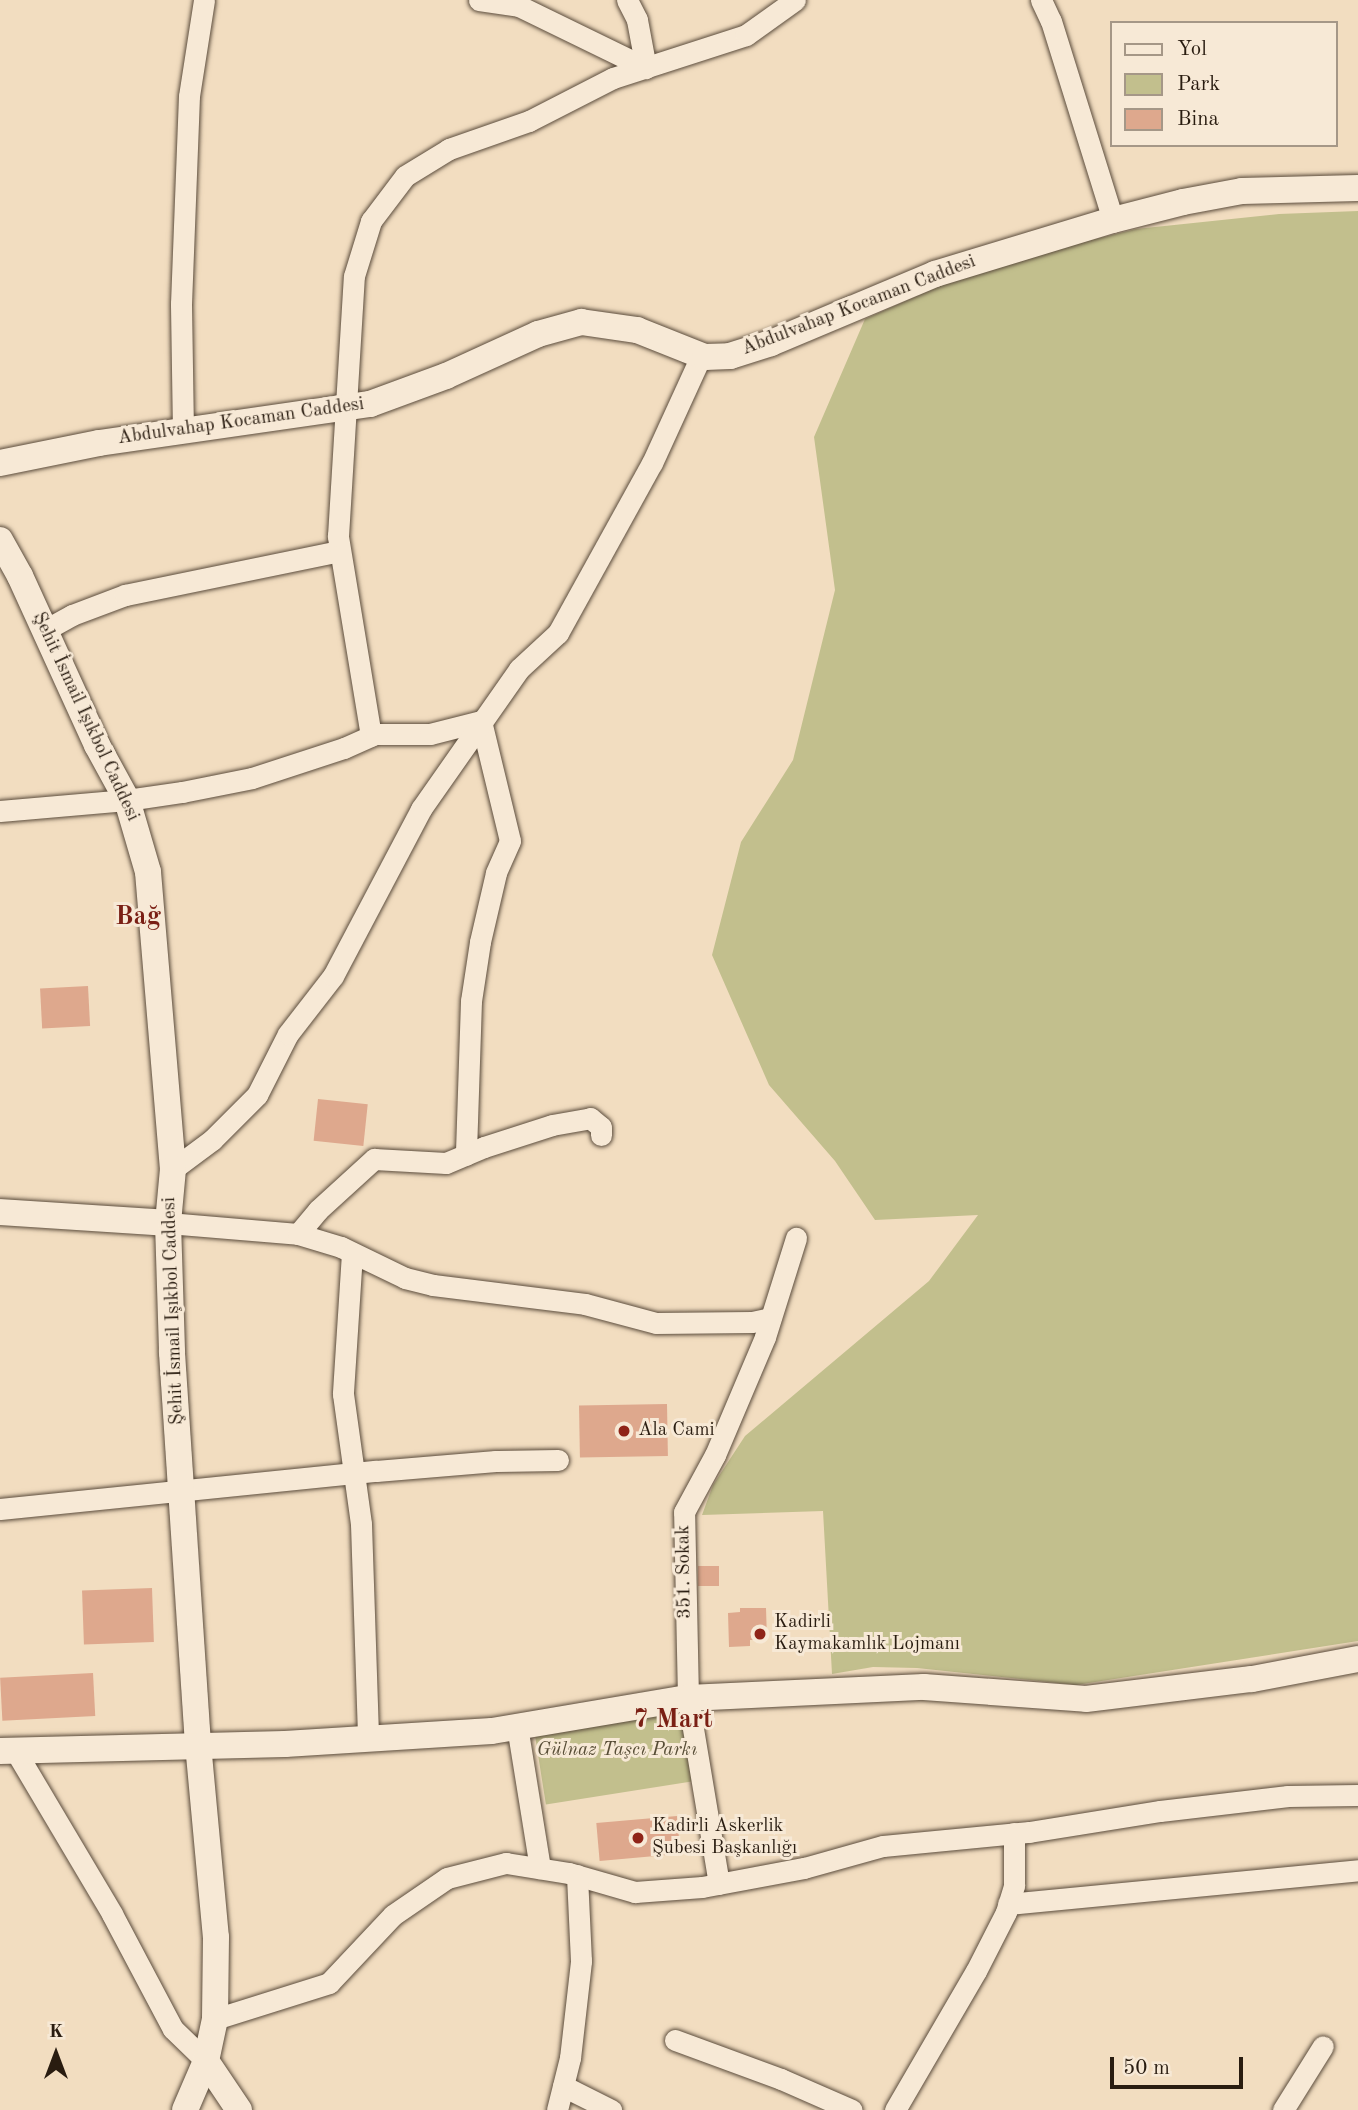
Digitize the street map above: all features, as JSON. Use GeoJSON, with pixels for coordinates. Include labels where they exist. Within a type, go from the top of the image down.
{"type":"FeatureCollection","features":[{"type":"Feature","properties":{"kind":"street"},"geometry":{"type":"LineString","coordinates":[[183,432],[181,304],[189,96],[204,0]]}},
{"type":"Feature","properties":{"kind":"street"},"geometry":{"type":"LineString","coordinates":[[480,0],[519,6],[646,68]]}},
{"type":"Feature","properties":{"kind":"street"},"geometry":{"type":"LineString","coordinates":[[627,0],[637,20],[646,68]]}},
{"type":"Feature","properties":{"kind":"street"},"geometry":{"type":"LineString","coordinates":[[371,736],[338,536],[354,276],[371,221],[405,176],[449,149],[530,121],[613,78],[746,35],[795,0]]}},
{"type":"Feature","properties":{"kind":"street"},"geometry":{"type":"LineString","coordinates":[[1041,0],[1051,21],[1113,220]]}},
{"type":"Feature","properties":{"kind":"street","name":"Abdulvahap Kocaman Caddesi"},"geometry":{"type":"LineString","coordinates":[[0,463],[87,445],[345,409],[399,394],[538,334],[581,321],[637,330],[701,356],[718,358],[751,351],[935,274],[1113,220],[1242,191],[1358,188]]}},
{"type":"Feature","properties":{"kind":"street"},"geometry":{"type":"LineString","coordinates":[[173,1169],[212,1140],[257,1095],[288,1034],[333,976],[421,809],[519,669],[558,634],[646,475],[701,356]]}},
{"type":"Feature","properties":{"kind":"street","name":"Şehit İsmail Işıkbol Caddesi"},"geometry":{"type":"LineString","coordinates":[[0,540],[45,630],[97,745],[127,800],[148,872],[173,1169],[168,1223],[172,1353],[198,1744],[216,1937],[215,2020],[206,2061],[186,2110]]}},
{"type":"Feature","properties":{"kind":"street"},"geometry":{"type":"LineString","coordinates":[[45,630],[72,615],[125,595],[340,551]]}},
{"type":"Feature","properties":{"kind":"street"},"geometry":{"type":"LineString","coordinates":[[0,811],[127,800],[253,778],[371,736],[430,734],[481,721]]}},
{"type":"Feature","properties":{"kind":"street"},"geometry":{"type":"LineString","coordinates":[[466,1154],[471,1001],[480,942],[496,873],[510,841],[481,721]]}},
{"type":"Feature","properties":{"kind":"street"},"geometry":{"type":"LineString","coordinates":[[298,1234],[318,1210],[374,1159],[446,1163],[552,1125],[590,1118],[601,1127],[601,1135]]}},
{"type":"Feature","properties":{"kind":"street"},"geometry":{"type":"LineString","coordinates":[[0,1212],[298,1234],[352,1253],[405,1278],[433,1285],[585,1304],[656,1323],[752,1322],[771,1318]]}},
{"type":"Feature","properties":{"kind":"street","name":"351. Sokak"},"geometry":{"type":"LineString","coordinates":[[719,1884],[688,1698],[684,1512],[715,1455],[771,1318],[796,1238]]}},
{"type":"Feature","properties":{"kind":"street"},"geometry":{"type":"LineString","coordinates":[[352,1253],[343,1394],[361,1524],[368,1739]]}},
{"type":"Feature","properties":{"kind":"street"},"geometry":{"type":"LineString","coordinates":[[0,1509],[181,1488],[496,1461],[558,1460]]}},
{"type":"Feature","properties":{"kind":"street"},"geometry":{"type":"LineString","coordinates":[[8,1751],[198,1744],[285,1744],[492,1731],[688,1698],[924,1686],[1086,1699],[1252,1679],[1358,1659]]}},
{"type":"Feature","properties":{"kind":"street"},"geometry":{"type":"LineString","coordinates":[[517,1726],[540,1868]]}},
{"type":"Feature","properties":{"kind":"street"},"geometry":{"type":"LineString","coordinates":[[8,1751],[113,1914],[173,2029],[206,2061],[239,2110]]}},
{"type":"Feature","properties":{"kind":"street"},"geometry":{"type":"LineString","coordinates":[[215,2020],[329,1983],[393,1915],[447,1878],[506,1863],[577,1875],[635,1892],[719,1884],[804,1868],[883,1846],[1014,1833],[1160,1811],[1250,1801],[1358,1795]]}},
{"type":"Feature","properties":{"kind":"street"},"geometry":{"type":"LineString","coordinates":[[895,2110],[976,1971],[1008,1904],[1014,1885],[1014,1833]]}},
{"type":"Feature","properties":{"kind":"street"},"geometry":{"type":"LineString","coordinates":[[1008,1904],[1358,1870]]}},
{"type":"Feature","properties":{"kind":"street"},"geometry":{"type":"LineString","coordinates":[[557,2110],[570,2058],[581,1961],[577,1875]]}},
{"type":"Feature","properties":{"kind":"street"},"geometry":{"type":"LineString","coordinates":[[675,2040],[782,2079],[852,2110]]}},
{"type":"Feature","properties":{"kind":"street"},"geometry":{"type":"LineString","coordinates":[[1283,2110],[1323,2046]]}},
{"type":"Feature","properties":{"kind":"street"},"geometry":{"type":"LineString","coordinates":[[563,2086],[611,2110]]}},
{"type":"Feature","properties":{"kind":"green space"},"geometry":{"type":"Polygon","coordinates":[[[1358,211],[1358,1641],[1076,1685],[917,1668],[873,1667],[832,1674],[823,1511],[702,1515],[713,1485],[745,1436],[929,1281],[978,1215],[875,1220],[835,1161],[769,1085],[712,955],[741,842],[793,760],[835,590],[814,437],[865,319],[982,267],[1136,229],[1279,214],[1358,211]]]}},
{"type":"Feature","properties":{"kind":"green space","name":"Gülnaz Taşcı Parkı"},"geometry":{"type":"Polygon","coordinates":[[[688,1698],[701,1780],[546,1805],[533,1723],[688,1698]]]}},
{"type":"Feature","properties":{"kind":"building"},"geometry":{"type":"Polygon","coordinates":[[[88,986],[90,1026],[42,1028],[40,989],[88,986]]]}},
{"type":"Feature","properties":{"kind":"building"},"geometry":{"type":"Polygon","coordinates":[[[318,1099],[368,1104],[363,1146],[314,1141],[318,1099]]]}},
{"type":"Feature","properties":{"kind":"building","name":"Ala Cami"},"geometry":{"type":"Polygon","coordinates":[[[667,1404],[668,1456],[580,1458],[579,1406],[667,1404]]]}},
{"type":"Feature","properties":{"kind":"building"},"geometry":{"type":"Polygon","coordinates":[[[698,1566],[719,1566],[719,1586],[698,1586],[698,1566]]]}},
{"type":"Feature","properties":{"kind":"building"},"geometry":{"type":"Polygon","coordinates":[[[152,1588],[154,1642],[84,1644],[82,1590],[152,1588]]]}},
{"type":"Feature","properties":{"kind":"building","name":"Kadirli Kaymakamlık Lojmanı"},"geometry":{"type":"Polygon","coordinates":[[[740,1608],[766,1608],[767,1640],[750,1640],[750,1646],[729,1647],[728,1613],[740,1612],[740,1608]]]}},
{"type":"Feature","properties":{"kind":"building"},"geometry":{"type":"Polygon","coordinates":[[[93,1673],[95,1716],[2,1721],[0,1678],[93,1673]]]}},
{"type":"Feature","properties":{"kind":"building","name":"Kadirli Askerlik Şubesi Başkanlığı"},"geometry":{"type":"Polygon","coordinates":[[[677,1816],[680,1854],[600,1861],[596,1823],[677,1816]]]}},
{"type":"Feature","properties":{"kind":"place","name":"Ala Cami"},"geometry":{"type":"Point","coordinates":[624,1431]}},
{"type":"Feature","properties":{"kind":"place","name":"Kadirli Kaymakamlık Lojmanı"},"geometry":{"type":"Point","coordinates":[760,1634]}},
{"type":"Feature","properties":{"kind":"place","name":"Kadirli Askerlik Şubesi Başkanlığı"},"geometry":{"type":"Point","coordinates":[638,1838]}},
{"type":"Feature","properties":{"kind":"district","name":"Bağ"},"geometry":{"type":"Point","coordinates":[138,918]}},
{"type":"Feature","properties":{"kind":"district","name":"7 Mart"},"geometry":{"type":"Point","coordinates":[673,1721]}}]}
